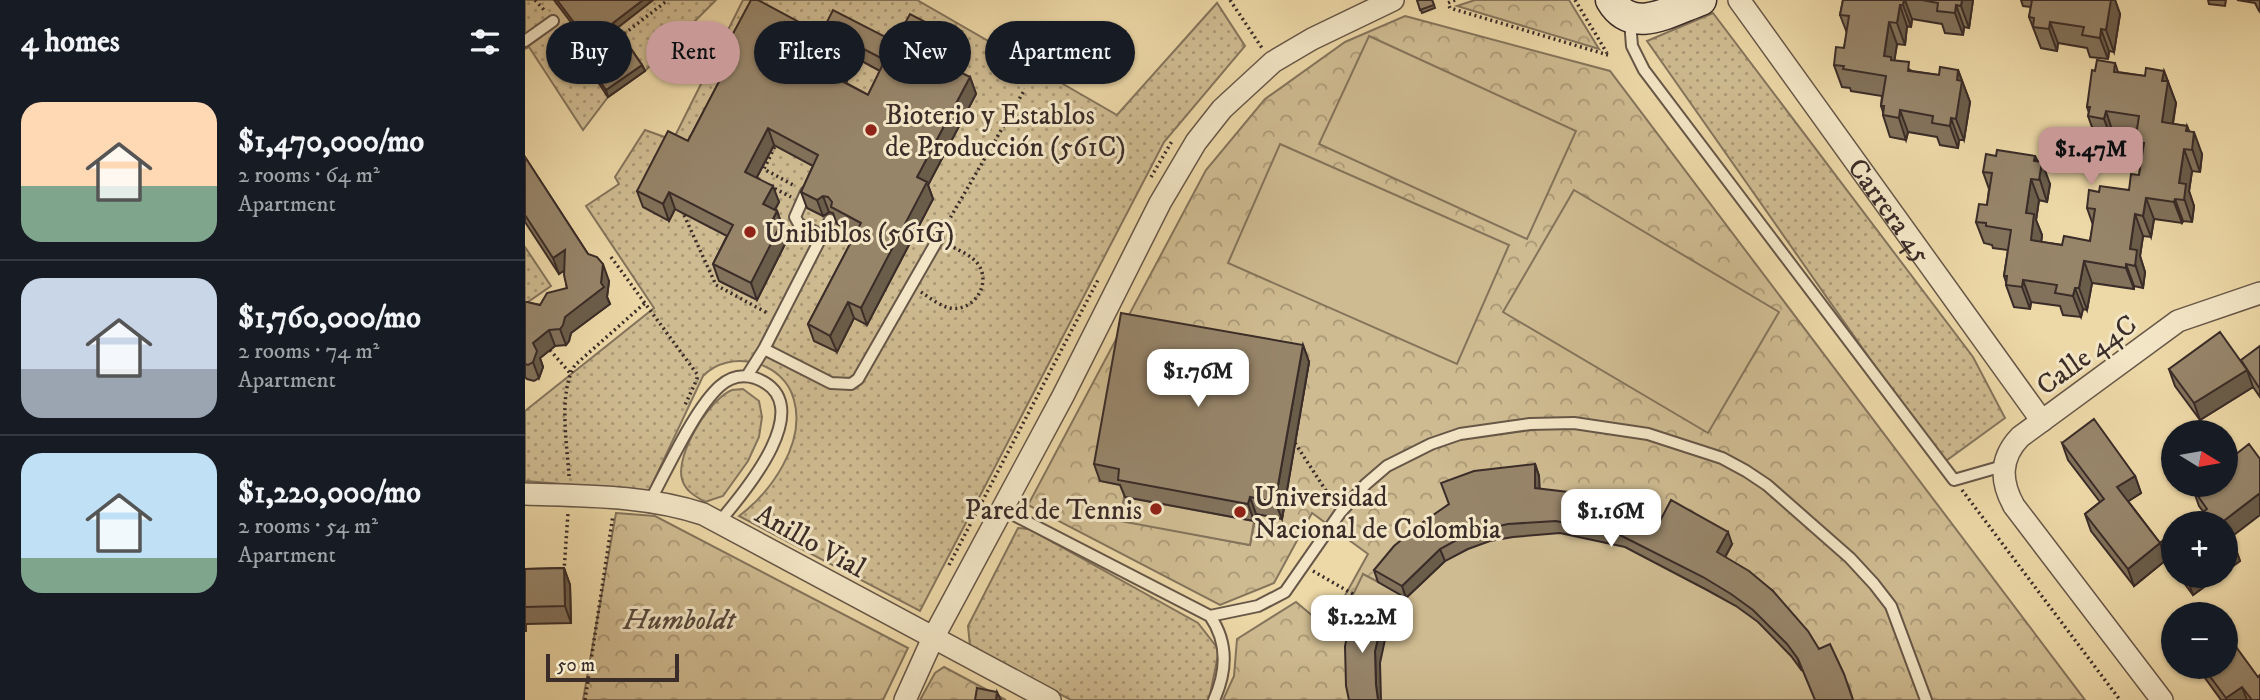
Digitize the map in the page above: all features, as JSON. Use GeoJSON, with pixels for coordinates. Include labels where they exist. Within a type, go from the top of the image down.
{"type":"FeatureCollection","features":[{"type":"Feature","properties":{"kind":"street"},"geometry":{"type":"LineString","coordinates":[[905,700],[933,638],[1063,396],[1179,169],[1196,142],[1222,109],[1273,62],[1312,39],[1393,0]]}},
{"type":"Feature","properties":{"kind":"street"},"geometry":{"type":"LineString","coordinates":[[1631,12],[1701,0]]}},
{"type":"Feature","properties":{"kind":"street","name":"Carrera 45"},"geometry":{"type":"LineString","coordinates":[[1739,0],[2042,421]]}},
{"type":"Feature","properties":{"kind":"street","name":"Calle 44C"},"geometry":{"type":"LineString","coordinates":[[2003,466],[2013,444],[2178,321],[2260,293]]}},
{"type":"Feature","properties":{"kind":"street"},"geometry":{"type":"LineString","coordinates":[[2003,466],[2006,493],[2014,506],[2162,700]]}},
{"type":"Feature","properties":{"kind":"street","name":"Anillo Vial"},"geometry":{"type":"LineString","coordinates":[[525,494],[573,484],[616,499],[681,506],[720,522],[1050,700]]}},
{"type":"Feature","properties":{"kind":"lane"},"geometry":{"type":"LineString","coordinates":[[1631,12],[1632,46],[1644,70],[1954,480],[2003,466]]}},
{"type":"Feature","properties":{"kind":"lane"},"geometry":{"type":"LineString","coordinates":[[525,41],[546,26]]}},
{"type":"Feature","properties":{"kind":"lane"},"geometry":{"type":"LineString","coordinates":[[804,197],[795,213],[796,221],[822,235]]}},
{"type":"Feature","properties":{"kind":"lane"},"geometry":{"type":"LineString","coordinates":[[747,376],[764,349],[830,220]]}},
{"type":"Feature","properties":{"kind":"lane"},"geometry":{"type":"LineString","coordinates":[[764,349],[831,383],[851,384],[858,379],[938,239]]}},
{"type":"Feature","properties":{"kind":"lane"},"geometry":{"type":"LineString","coordinates":[[650,501],[712,395],[729,380],[747,376],[765,383],[772,390],[780,410],[779,424],[764,466],[720,522]]}},
{"type":"Feature","properties":{"kind":"lane"},"geometry":{"type":"LineString","coordinates":[[1210,616],[1258,606],[1279,597],[1292,583],[1340,513],[1366,484],[1387,466],[1418,449],[1461,434],[1518,425],[1558,422],[1602,425],[1672,440],[1722,458],[1767,485],[1850,558],[1891,606],[1926,700]]}},
{"type":"Feature","properties":{"kind":"lane"},"geometry":{"type":"LineString","coordinates":[[1002,509],[1210,616],[1220,633],[1224,658],[1221,683],[1214,700]]}},
{"type":"Feature","properties":{"kind":"path"},"geometry":{"type":"LineString","coordinates":[[535,0],[553,21]]}},
{"type":"Feature","properties":{"kind":"path"},"geometry":{"type":"LineString","coordinates":[[632,27],[668,0]]}},
{"type":"Feature","properties":{"kind":"path"},"geometry":{"type":"LineString","coordinates":[[1230,0],[1273,62]]}},
{"type":"Feature","properties":{"kind":"path"},"geometry":{"type":"LineString","coordinates":[[1455,0],[1447,5],[1450,8],[1608,55],[1575,0]]}},
{"type":"Feature","properties":{"kind":"path"},"geometry":{"type":"LineString","coordinates":[[910,286],[946,307],[953,308],[971,303],[979,294],[983,276],[979,265],[971,257],[938,239],[1025,89]]}},
{"type":"Feature","properties":{"kind":"path"},"geometry":{"type":"LineString","coordinates":[[779,138],[764,169],[804,197]]}},
{"type":"Feature","properties":{"kind":"path"},"geometry":{"type":"LineString","coordinates":[[768,185],[804,197]]}},
{"type":"Feature","properties":{"kind":"path"},"geometry":{"type":"LineString","coordinates":[[690,203],[684,215],[716,285],[779,320]]}},
{"type":"Feature","properties":{"kind":"path"},"geometry":{"type":"LineString","coordinates":[[611,257],[697,374],[681,413]]}},
{"type":"Feature","properties":{"kind":"path"},"geometry":{"type":"LineString","coordinates":[[563,577],[573,484],[566,397],[570,373],[575,365],[645,303]]}},
{"type":"Feature","properties":{"kind":"path"},"geometry":{"type":"LineString","coordinates":[[550,350],[570,373]]}},
{"type":"Feature","properties":{"kind":"path"},"geometry":{"type":"LineString","coordinates":[[1295,443],[1340,513]]}},
{"type":"Feature","properties":{"kind":"path"},"geometry":{"type":"LineString","coordinates":[[1954,480],[2120,700]]}},
{"type":"Feature","properties":{"kind":"path"},"geometry":{"type":"LineString","coordinates":[[586,700],[616,499]]}},
{"type":"Feature","properties":{"kind":"path"},"geometry":{"type":"LineString","coordinates":[[1303,564],[1353,594]]}},
{"type":"Feature","properties":{"kind":"green space"},"geometry":{"type":"Polygon","coordinates":[[[525,0],[716,0],[695,21],[646,21],[645,71],[632,53],[632,21],[546,21],[546,73],[529,47],[525,49],[525,0]]]}},
{"type":"Feature","properties":{"kind":"green space"},"geometry":{"type":"Polygon","coordinates":[[[743,0],[917,0],[954,21],[879,21],[879,84],[971,84],[971,31],[985,39],[985,84],[1063,84],[1117,115],[1217,3],[1245,46],[1164,142],[920,611],[739,516],[774,480],[795,433],[794,400],[788,387],[768,368],[755,363],[727,362],[714,367],[703,376],[649,491],[525,481],[525,411],[654,308],[586,206],[619,184],[615,177],[645,130],[673,140],[701,84],[740,84],[740,21],[732,21],[743,0]]]}},
{"type":"Feature","properties":{"kind":"green space"},"geometry":{"type":"Polygon","coordinates":[[[1475,0],[1569,0],[1599,49],[1457,6],[1475,0]]]}},
{"type":"Feature","properties":{"kind":"green space"},"geometry":{"type":"Polygon","coordinates":[[[1713,13],[1973,357],[2005,418],[1943,463],[1647,41],[1713,13]]]}},
{"type":"Feature","properties":{"kind":"green space"},"geometry":{"type":"Polygon","coordinates":[[[1405,16],[1610,71],[2085,700],[1853,700],[1849,686],[1824,661],[1664,534],[1540,501],[1539,477],[1454,516],[1378,582],[1363,574],[1351,700],[1223,700],[1234,676],[1237,639],[1296,602],[1327,628],[1368,554],[1312,513],[1274,583],[1220,605],[1028,505],[1206,170],[1265,99],[1345,42],[1405,16]],[[1309,362],[1101,481],[1126,486],[1120,520],[1250,545],[1256,514],[1282,518],[1309,362]]]}},
{"type":"Feature","properties":{"kind":"green space"},"geometry":{"type":"Polygon","coordinates":[[[1369,36],[1576,131],[1527,239],[1319,144],[1369,36]]]}},
{"type":"Feature","properties":{"kind":"green space"},"geometry":{"type":"Polygon","coordinates":[[[553,84],[599,84],[608,97],[583,130],[553,84]]]}},
{"type":"Feature","properties":{"kind":"green space"},"geometry":{"type":"Polygon","coordinates":[[[1280,144],[1509,245],[1457,364],[1228,263],[1280,144]]]}},
{"type":"Feature","properties":{"kind":"green space"},"geometry":{"type":"Polygon","coordinates":[[[1574,190],[1779,312],[1708,433],[1503,312],[1574,190]]]}},
{"type":"Feature","properties":{"kind":"green space"},"geometry":{"type":"Polygon","coordinates":[[[525,247],[551,286],[525,304],[525,247]]]}},
{"type":"Feature","properties":{"kind":"green space"},"geometry":{"type":"Polygon","coordinates":[[[743,389],[759,401],[762,417],[759,437],[748,461],[723,496],[705,502],[691,493],[683,483],[681,469],[684,456],[696,429],[713,404],[732,390],[743,389]]]}},
{"type":"Feature","properties":{"kind":"green space"},"geometry":{"type":"Polygon","coordinates":[[[1539,476],[1540,501],[1732,544],[1722,564],[1853,700],[1351,700],[1359,619],[1345,611],[1363,574],[1378,582],[1453,516],[1446,495],[1506,479],[1539,476]]]}},
{"type":"Feature","properties":{"kind":"green space","name":"Pared de Tennis"},"geometry":{"type":"Polygon","coordinates":[[[1125,497],[1254,521],[1250,545],[1120,521],[1125,497]]]}},
{"type":"Feature","properties":{"kind":"green space","name":"Humboldt"},"geometry":{"type":"Polygon","coordinates":[[[616,513],[655,516],[908,648],[883,700],[583,700],[616,513]]]}},
{"type":"Feature","properties":{"kind":"green space"},"geometry":{"type":"Polygon","coordinates":[[[1018,528],[1029,529],[1198,623],[1219,650],[1209,700],[1071,700],[970,646],[968,626],[1018,528]]]}},
{"type":"Feature","properties":{"kind":"green space"},"geometry":{"type":"Polygon","coordinates":[[[944,667],[1006,700],[920,700],[935,673],[944,667]]]}},
{"type":"Feature","properties":{"kind":"building"},"geometry":{"type":"Polygon","coordinates":[[[557,0],[643,0],[616,21],[573,21],[557,0]]]}},
{"type":"Feature","properties":{"kind":"building"},"geometry":{"type":"Polygon","coordinates":[[[751,0],[758,0],[797,21],[754,21],[754,84],[847,84],[868,95],[879,72],[879,84],[966,84],[917,177],[927,182],[861,308],[848,302],[830,336],[808,324],[861,223],[831,207],[832,202],[828,197],[823,196],[817,200],[801,192],[818,155],[768,128],[745,172],[773,186],[763,204],[777,211],[773,219],[781,224],[751,283],[713,264],[733,225],[669,192],[663,204],[637,191],[668,131],[688,141],[718,84],[740,84],[740,21],[751,0]]]}},
{"type":"Feature","properties":{"kind":"building"},"geometry":{"type":"Polygon","coordinates":[[[1417,0],[1432,0],[1434,5],[1420,10],[1417,0]]]}},
{"type":"Feature","properties":{"kind":"building"},"geometry":{"type":"Polygon","coordinates":[[[1843,0],[1904,0],[1903,5],[1900,5],[1897,23],[1889,22],[1884,56],[1891,57],[1891,60],[1909,62],[1908,71],[1939,75],[1940,67],[1958,70],[1957,80],[1962,81],[1956,119],[1951,118],[1950,126],[1932,123],[1933,116],[1900,110],[1899,118],[1883,115],[1884,106],[1881,106],[1886,76],[1834,65],[1836,47],[1844,48],[1849,16],[1840,15],[1843,0]]]}},
{"type":"Feature","properties":{"kind":"building"},"geometry":{"type":"Polygon","coordinates":[[[1922,0],[1962,0],[1961,6],[1956,5],[1955,13],[1937,11],[1938,3],[1922,0]]]}},
{"type":"Feature","properties":{"kind":"building"},"geometry":{"type":"Polygon","coordinates":[[[2032,0],[2111,0],[2106,30],[2101,29],[2100,38],[2082,35],[2084,27],[2050,22],[2049,29],[2033,27],[2034,18],[2029,17],[2032,0]]]}},
{"type":"Feature","properties":{"kind":"building"},"geometry":{"type":"Polygon","coordinates":[[[833,10],[854,21],[828,21],[833,10]]]}},
{"type":"Feature","properties":{"kind":"building"},"geometry":{"type":"Polygon","coordinates":[[[910,14],[923,21],[906,21],[910,14]]]}},
{"type":"Feature","properties":{"kind":"building"},"geometry":{"type":"Polygon","coordinates":[[[865,27],[879,34],[879,57],[865,50],[865,27]]]}},
{"type":"Feature","properties":{"kind":"building"},"geometry":{"type":"Polygon","coordinates":[[[632,51],[642,65],[632,72],[632,51]]]}},
{"type":"Feature","properties":{"kind":"building"},"geometry":{"type":"Polygon","coordinates":[[[2097,60],[2115,63],[2114,72],[2145,76],[2146,68],[2164,71],[2162,81],[2168,81],[2162,122],[2187,126],[2186,131],[2194,132],[2192,150],[2184,149],[2179,183],[2186,184],[2184,200],[2175,199],[2174,202],[2146,198],[2143,216],[2135,214],[2130,249],[2137,250],[2135,266],[2126,264],[2126,268],[2084,261],[2079,288],[2075,288],[2073,296],[2055,293],[2057,285],[2023,280],[2022,287],[2006,285],[2007,276],[2004,276],[2011,230],[1976,222],[1979,204],[1987,205],[1992,173],[1983,172],[1986,154],[1996,156],[1997,150],[2035,156],[2034,161],[2042,162],[2039,180],[2031,179],[2026,213],[2034,214],[2031,240],[2062,245],[2064,236],[2090,241],[2095,209],[2087,208],[2089,190],[2099,192],[2100,186],[2129,190],[2131,174],[2139,175],[2144,143],[2135,142],[2139,116],[2106,111],[2104,119],[2088,116],[2092,70],[2095,71],[2097,60]]]}},
{"type":"Feature","properties":{"kind":"building"},"geometry":{"type":"Polygon","coordinates":[[[602,84],[615,84],[606,90],[602,84]]]}},
{"type":"Feature","properties":{"kind":"building"},"geometry":{"type":"Polygon","coordinates":[[[525,157],[588,254],[597,257],[603,264],[601,283],[604,287],[565,317],[560,329],[549,330],[533,343],[537,351],[533,362],[528,365],[525,364],[525,302],[540,305],[547,293],[567,288],[564,275],[565,250],[553,258],[525,215],[525,157]]]}},
{"type":"Feature","properties":{"kind":"building"},"geometry":{"type":"Polygon","coordinates":[[[1121,313],[1303,345],[1275,502],[1250,497],[1248,504],[1118,480],[1119,469],[1094,464],[1121,313]]]}},
{"type":"Feature","properties":{"kind":"building"},"geometry":{"type":"Polygon","coordinates":[[[2220,332],[2247,370],[2194,403],[2169,369],[2220,332]]]}},
{"type":"Feature","properties":{"kind":"building"},"geometry":{"type":"Polygon","coordinates":[[[2260,346],[2260,389],[2241,360],[2260,346]]]}},
{"type":"Feature","properties":{"kind":"building"},"geometry":{"type":"Polygon","coordinates":[[[2094,419],[2135,476],[2117,487],[2160,543],[2128,569],[2085,514],[2104,499],[2062,443],[2094,419]]]}},
{"type":"Feature","properties":{"kind":"building"},"geometry":{"type":"Polygon","coordinates":[[[2249,444],[2260,459],[2260,493],[2237,511],[2204,511],[2207,509],[2199,497],[2238,497],[2238,453],[2249,444]]]}},
{"type":"Feature","properties":{"kind":"building"},"geometry":{"type":"Polygon","coordinates":[[[1535,464],[1535,488],[1594,495],[1660,521],[1671,500],[1728,532],[1717,552],[1749,571],[1773,591],[1808,631],[1819,649],[1830,644],[1853,700],[1815,700],[1798,659],[1753,610],[1703,577],[1620,535],[1556,521],[1508,524],[1464,536],[1440,549],[1402,586],[1374,570],[1394,546],[1449,504],[1441,483],[1474,471],[1535,464]]]}},
{"type":"Feature","properties":{"kind":"building"},"geometry":{"type":"Polygon","coordinates":[[[564,568],[565,606],[525,607],[525,569],[564,568]]]}},
{"type":"Feature","properties":{"kind":"building"},"geometry":{"type":"Polygon","coordinates":[[[1354,606],[1383,618],[1375,651],[1378,700],[1349,700],[1345,646],[1354,606]]]}},
{"type":"Feature","properties":{"kind":"building"},"geometry":{"type":"Polygon","coordinates":[[[2238,650],[2258,677],[2260,675],[2260,700],[2252,700],[2242,687],[2226,698],[2212,679],[2238,679],[2238,650]]]}},
{"type":"Feature","properties":{"kind":"building"},"geometry":{"type":"Polygon","coordinates":[[[977,688],[997,692],[996,700],[975,700],[977,688]]]}},
{"type":"Feature","properties":{"kind":"place","name":"Bioterio y Establos de Producción (561C)"},"geometry":{"type":"Point","coordinates":[871,130]}},
{"type":"Feature","properties":{"kind":"place","name":"Unibiblos (561G)"},"geometry":{"type":"Point","coordinates":[750,232]}},
{"type":"Feature","properties":{"kind":"place","name":"Pared de Tennis"},"geometry":{"type":"Point","coordinates":[1156,509]}},
{"type":"Feature","properties":{"kind":"place","name":"Universidad Nacional de Colombia"},"geometry":{"type":"Point","coordinates":[1240,512]}}]}
